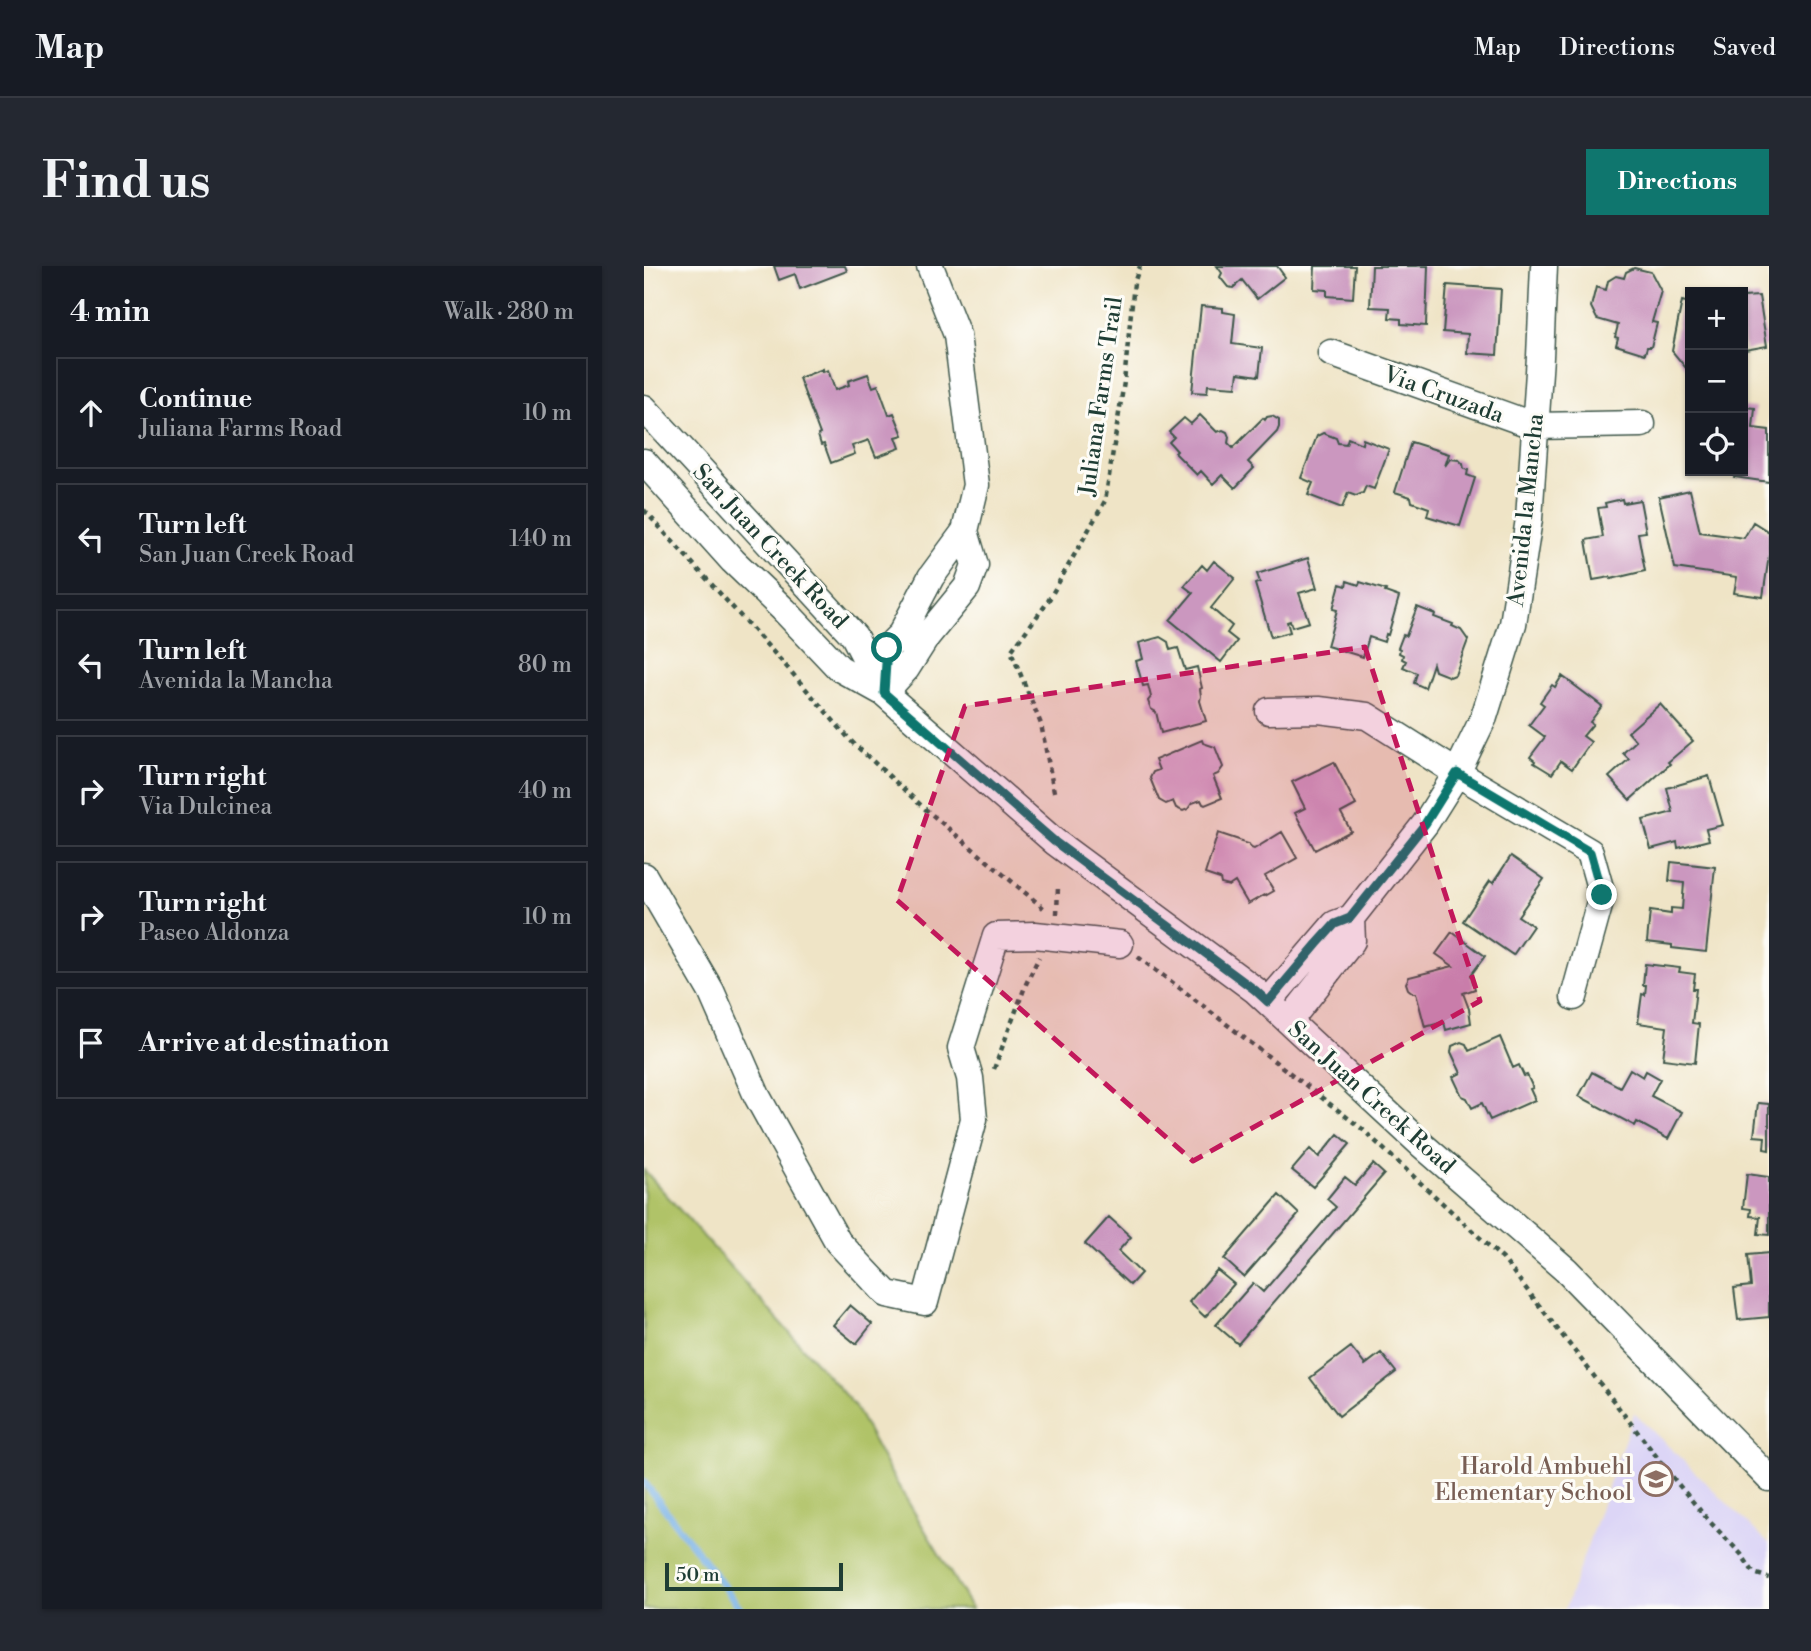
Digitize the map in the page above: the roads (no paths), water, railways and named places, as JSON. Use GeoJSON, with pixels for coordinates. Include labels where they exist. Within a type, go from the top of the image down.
{"type":"FeatureCollection","features":[{"type":"Feature","properties":{"kind":"street"},"geometry":{"type":"LineString","coordinates":[[884,693],[906,669],[967,587],[975,565],[965,531],[976,485],[957,335],[930,266]]}},
{"type":"Feature","properties":{"kind":"street","name":"Avenida la Mancha"},"geometry":{"type":"LineString","coordinates":[[1268,1002],[1335,924],[1350,918],[1425,824],[1457,773],[1484,717],[1513,624],[1529,519],[1544,266]]}},
{"type":"Feature","properties":{"kind":"street","name":"Via Cruzada"},"geometry":{"type":"LineString","coordinates":[[1331,353],[1535,426],[1642,424]]}},
{"type":"Feature","properties":{"kind":"street","name":"San Juan Creek Road"},"geometry":{"type":"LineString","coordinates":[[644,408],[854,636],[884,693]]}},
{"type":"Feature","properties":{"kind":"street","name":"San Juan Creek Road"},"geometry":{"type":"LineString","coordinates":[[644,462],[733,561],[839,668],[884,693],[1055,842],[1268,1002],[1422,1145],[1566,1270],[1769,1478]]}},
{"type":"Feature","properties":{"kind":"street"},"geometry":{"type":"LineString","coordinates":[[1269,711],[1318,710],[1367,716],[1590,852],[1602,895],[1574,997]]}},
{"type":"Feature","properties":{"kind":"street"},"geometry":{"type":"LineString","coordinates":[[644,876],[711,990],[757,1097],[838,1242],[887,1294],[925,1302],[974,1119],[971,1078],[961,1048],[996,936],[1035,935],[1054,927],[1119,944]]}},
{"type":"Feature","properties":{"kind":"street","name":"Avenida la Mancha"},"geometry":{"type":"LineString","coordinates":[[1289,1021],[1352,941],[1350,918]]}},
{"type":"Feature","properties":{"kind":"waterway"},"geometry":{"type":"LineString","coordinates":[[644,1482],[741,1609]]}},
{"type":"Feature","properties":{"kind":"place","name":"Harold Ambuehl Elementary School"},"geometry":{"type":"Point","coordinates":[1656,1479]}}]}
